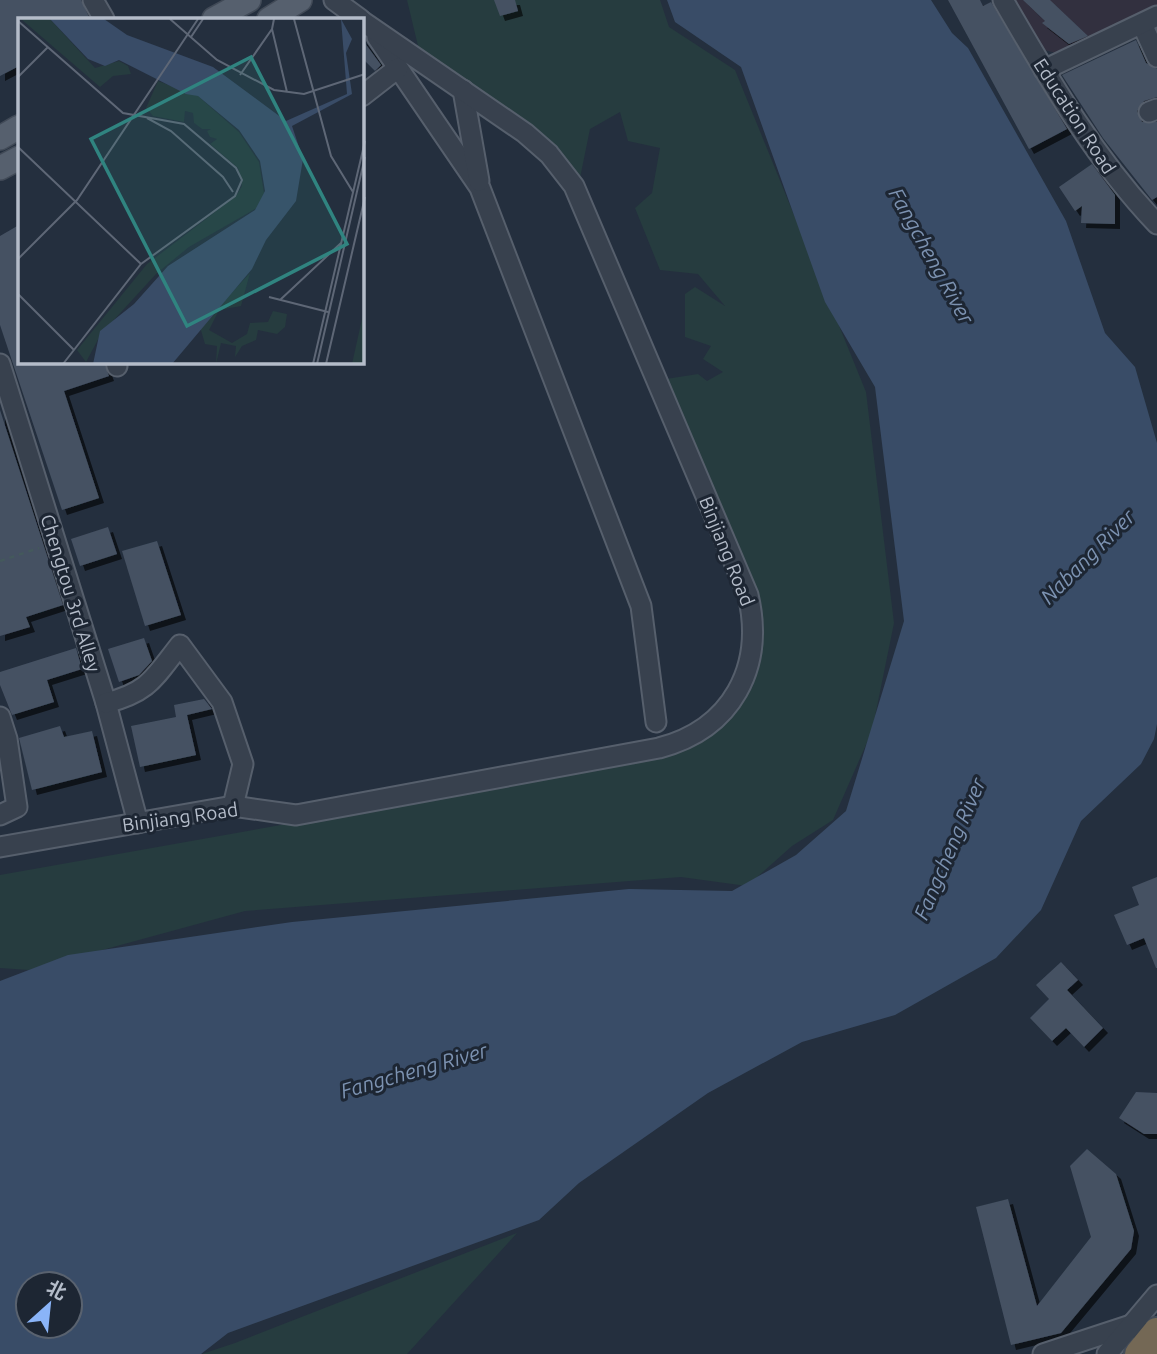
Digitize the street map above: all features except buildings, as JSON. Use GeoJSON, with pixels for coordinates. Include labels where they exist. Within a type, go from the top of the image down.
{"type":"FeatureCollection","features":[{"type":"Feature","properties":{"kind":"main road"},"geometry":{"type":"LineString","coordinates":[[217,18],[249,0]]}},
{"type":"Feature","properties":{"kind":"main road"},"geometry":{"type":"LineString","coordinates":[[271,18],[300,0]]}},
{"type":"Feature","properties":{"kind":"main road"},"geometry":{"type":"LineString","coordinates":[[0,138],[18,128]]}},
{"type":"Feature","properties":{"kind":"main road"},"geometry":{"type":"LineString","coordinates":[[0,168],[18,159]]}},
{"type":"Feature","properties":{"kind":"street"},"geometry":{"type":"LineString","coordinates":[[93,0],[103,18]]}},
{"type":"Feature","properties":{"kind":"street","name":"Binjiang Road"},"geometry":{"type":"LineString","coordinates":[[334,0],[359,18]]}},
{"type":"Feature","properties":{"kind":"street","name":"Education Road"},"geometry":{"type":"LineString","coordinates":[[1003,0],[1044,70],[1121,186],[1157,224]]}},
{"type":"Feature","properties":{"kind":"street"},"geometry":{"type":"LineString","coordinates":[[1044,70],[1149,20],[1157,57]]}},
{"type":"Feature","properties":{"kind":"street"},"geometry":{"type":"LineString","coordinates":[[364,22],[481,188]]}},
{"type":"Feature","properties":{"kind":"street","name":"Binjiang Road"},"geometry":{"type":"LineString","coordinates":[[0,847],[233,806],[296,815],[683,741],[711,724],[727,707],[753,649],[754,621],[748,594],[574,186],[549,154],[525,133],[364,22]]}},
{"type":"Feature","properties":{"kind":"street"},"geometry":{"type":"LineString","coordinates":[[364,94],[398,68]]}},
{"type":"Feature","properties":{"kind":"street"},"geometry":{"type":"LineString","coordinates":[[463,90],[481,188],[641,606],[656,722]]}},
{"type":"Feature","properties":{"kind":"street","name":"Chengtou 3rd Alley"},"geometry":{"type":"LineString","coordinates":[[0,364],[106,703],[138,823]]}},
{"type":"Feature","properties":{"kind":"street"},"geometry":{"type":"LineString","coordinates":[[106,703],[133,696],[151,682],[180,645],[222,702],[243,764],[233,806]]}},
{"type":"Feature","properties":{"kind":"street"},"geometry":{"type":"LineString","coordinates":[[0,717],[7,739],[17,807],[0,815]]}},
{"type":"Feature","properties":{"kind":"street"},"geometry":{"type":"LineString","coordinates":[[1107,1354],[1145,1337],[1157,1295]]}},
{"type":"Feature","properties":{"kind":"street"},"geometry":{"type":"LineString","coordinates":[[1044,1354],[1145,1337]]}},
{"type":"Feature","properties":{"kind":"path"},"geometry":{"type":"LineString","coordinates":[[0,561],[55,543]]}},
{"type":"Feature","properties":{"kind":"shaded area"},"geometry":{"type":"Polygon","coordinates":[[[1011,0],[1157,0],[1157,10],[1064,55],[1040,49],[1011,0]]]}},
{"type":"Feature","properties":{"kind":"green space"},"geometry":{"type":"Polygon","coordinates":[[[407,0],[660,0],[669,27],[735,70],[866,392],[894,623],[872,731],[833,820],[792,846],[747,886],[681,877],[245,911],[29,970],[0,968],[0,875],[663,757],[728,716],[753,686],[763,639],[758,596],[666,379],[698,374],[707,381],[723,372],[703,359],[711,346],[685,337],[685,294],[695,287],[725,306],[698,274],[660,270],[635,208],[652,193],[660,148],[628,141],[620,112],[590,129],[580,178],[544,137],[419,50],[407,0]]]}},
{"type":"Feature","properties":{"kind":"green space"},"geometry":{"type":"Polygon","coordinates":[[[517,1233],[407,1354],[202,1354],[235,1343],[517,1233]]]}},
{"type":"Feature","properties":{"kind":"water"},"geometry":{"type":"Polygon","coordinates":[[[667,0],[931,0],[952,33],[968,48],[1066,221],[1105,333],[1135,367],[1157,443],[1157,724],[1154,739],[1141,764],[1081,821],[1041,910],[996,958],[895,1015],[802,1042],[708,1093],[579,1183],[539,1220],[228,1333],[201,1354],[0,1354],[0,981],[68,955],[292,922],[629,889],[732,891],[796,855],[846,811],[904,621],[875,387],[825,302],[741,67],[675,22],[667,0]]]}},
{"type":"Feature","properties":{"kind":"water label","name":"Fangcheng River"},"geometry":{"type":"Point","coordinates":[931,256]}},
{"type":"Feature","properties":{"kind":"water label","name":"Nabang River"},"geometry":{"type":"Point","coordinates":[1088,557]}},
{"type":"Feature","properties":{"kind":"water label","name":"Fangcheng River"},"geometry":{"type":"Point","coordinates":[950,849]}},
{"type":"Feature","properties":{"kind":"water label","name":"Fangcheng River"},"geometry":{"type":"Point","coordinates":[414,1071]}}]}
